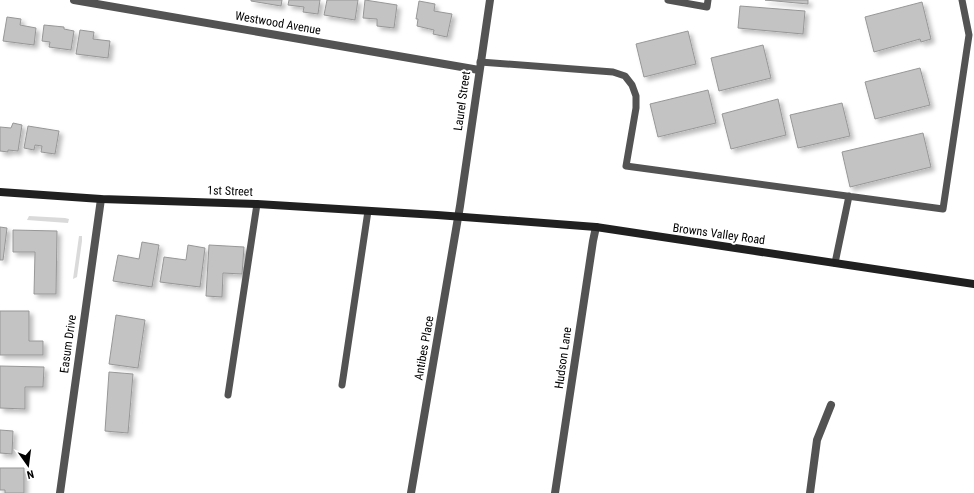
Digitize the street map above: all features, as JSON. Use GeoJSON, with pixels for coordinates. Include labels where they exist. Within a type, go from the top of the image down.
{"type":"FeatureCollection","features":[{"type":"Feature","properties":{"kind":"main road","name":"1st Street"},"geometry":{"type":"LineString","coordinates":[[0,192],[101,199],[257,204],[458,217]]}},
{"type":"Feature","properties":{"kind":"main road","name":"Browns Valley Road"},"geometry":{"type":"LineString","coordinates":[[458,217],[596,228],[974,284]]}},
{"type":"Feature","properties":{"kind":"street","name":"Westwood Avenue"},"geometry":{"type":"LineString","coordinates":[[74,0],[480,66]]}},
{"type":"Feature","properties":{"kind":"street","name":"Laurel Street"},"geometry":{"type":"LineString","coordinates":[[460,206],[490,0]]}},
{"type":"Feature","properties":{"kind":"street","name":"Easum Drive"},"geometry":{"type":"LineString","coordinates":[[60,493],[101,199]]}},
{"type":"Feature","properties":{"kind":"street","name":"Antibes Place"},"geometry":{"type":"LineString","coordinates":[[410,493],[460,206]]}},
{"type":"Feature","properties":{"kind":"street","name":"Hudson Lane"},"geometry":{"type":"LineString","coordinates":[[556,493],[592,241],[596,228]]}},
{"type":"Feature","properties":{"kind":"street"},"geometry":{"type":"LineString","coordinates":[[810,493],[817,440],[831,405]]}},
{"type":"Feature","properties":{"kind":"lane"},"geometry":{"type":"LineString","coordinates":[[668,0],[707,7],[708,0]]}},
{"type":"Feature","properties":{"kind":"lane"},"geometry":{"type":"LineString","coordinates":[[480,66],[613,72],[625,76],[632,85],[636,96],[636,108],[626,166],[943,209],[969,35],[962,0]]}},
{"type":"Feature","properties":{"kind":"lane"},"geometry":{"type":"LineString","coordinates":[[835,263],[849,196]]}},
{"type":"Feature","properties":{"kind":"lane"},"geometry":{"type":"LineString","coordinates":[[228,395],[257,204]]}},
{"type":"Feature","properties":{"kind":"lane"},"geometry":{"type":"LineString","coordinates":[[342,385],[368,211]]}},
{"type":"Feature","properties":{"kind":"shaded area"},"geometry":{"type":"Polygon","coordinates":[[[29,216],[69,219],[68,223],[27,220],[29,216]]]}},
{"type":"Feature","properties":{"kind":"shaded area"},"geometry":{"type":"Polygon","coordinates":[[[79,236],[82,236],[82,241],[77,277],[73,279],[79,236]]]}},
{"type":"Feature","properties":{"kind":"building"},"geometry":{"type":"Polygon","coordinates":[[[251,0],[282,0],[281,6],[251,0]]]}},
{"type":"Feature","properties":{"kind":"building"},"geometry":{"type":"Polygon","coordinates":[[[289,0],[320,0],[318,14],[303,12],[304,7],[288,5],[289,0]]]}},
{"type":"Feature","properties":{"kind":"building"},"geometry":{"type":"Polygon","coordinates":[[[327,0],[358,0],[355,20],[324,15],[327,0]]]}},
{"type":"Feature","properties":{"kind":"building"},"geometry":{"type":"Polygon","coordinates":[[[365,0],[397,5],[394,28],[377,26],[377,19],[363,18],[365,0]]]}},
{"type":"Feature","properties":{"kind":"building"},"geometry":{"type":"Polygon","coordinates":[[[765,0],[808,0],[808,4],[765,0]]]}},
{"type":"Feature","properties":{"kind":"building"},"geometry":{"type":"Polygon","coordinates":[[[419,1],[435,4],[434,11],[452,14],[447,37],[433,34],[434,30],[417,26],[418,19],[416,19],[419,1]]]}},
{"type":"Feature","properties":{"kind":"building"},"geometry":{"type":"Polygon","coordinates":[[[922,2],[931,39],[921,42],[920,39],[874,52],[865,17],[922,2]]]}},
{"type":"Feature","properties":{"kind":"building"},"geometry":{"type":"Polygon","coordinates":[[[740,6],[805,11],[803,34],[738,28],[740,6]]]}},
{"type":"Feature","properties":{"kind":"building"},"geometry":{"type":"Polygon","coordinates":[[[7,17],[21,19],[20,25],[36,28],[34,45],[3,41],[7,17]]]}},
{"type":"Feature","properties":{"kind":"building"},"geometry":{"type":"Polygon","coordinates":[[[44,25],[64,27],[64,29],[74,31],[71,50],[49,47],[50,42],[42,41],[44,25]]]}},
{"type":"Feature","properties":{"kind":"building"},"geometry":{"type":"Polygon","coordinates":[[[80,30],[94,32],[93,39],[110,41],[108,58],[76,54],[80,30]]]}},
{"type":"Feature","properties":{"kind":"building"},"geometry":{"type":"Polygon","coordinates":[[[688,31],[696,64],[644,77],[636,44],[688,31]]]}},
{"type":"Feature","properties":{"kind":"building"},"geometry":{"type":"Polygon","coordinates":[[[763,45],[771,78],[719,91],[711,58],[763,45]]]}},
{"type":"Feature","properties":{"kind":"building"},"geometry":{"type":"Polygon","coordinates":[[[920,68],[930,105],[875,119],[865,82],[920,68]]]}},
{"type":"Feature","properties":{"kind":"building"},"geometry":{"type":"Polygon","coordinates":[[[708,90],[716,123],[658,137],[650,104],[708,90]]]}},
{"type":"Feature","properties":{"kind":"building"},"geometry":{"type":"Polygon","coordinates":[[[778,99],[786,135],[731,149],[722,114],[778,99]]]}},
{"type":"Feature","properties":{"kind":"building"},"geometry":{"type":"Polygon","coordinates":[[[842,103],[850,136],[798,148],[790,115],[842,103]]]}},
{"type":"Feature","properties":{"kind":"building"},"geometry":{"type":"Polygon","coordinates":[[[13,123],[22,125],[18,151],[0,151],[0,127],[11,128],[13,123]]]}},
{"type":"Feature","properties":{"kind":"building"},"geometry":{"type":"Polygon","coordinates":[[[28,126],[59,131],[55,154],[41,152],[42,146],[35,145],[34,150],[24,148],[28,126]]]}},
{"type":"Feature","properties":{"kind":"building"},"geometry":{"type":"Polygon","coordinates":[[[923,133],[931,167],[850,187],[842,152],[923,133]]]}},
{"type":"Feature","properties":{"kind":"building"},"geometry":{"type":"Polygon","coordinates":[[[0,227],[7,228],[3,260],[0,260],[0,227]]]}},
{"type":"Feature","properties":{"kind":"building"},"geometry":{"type":"Polygon","coordinates":[[[13,230],[57,231],[56,294],[34,294],[35,252],[13,252],[13,230]]]}},
{"type":"Feature","properties":{"kind":"building"},"geometry":{"type":"Polygon","coordinates":[[[142,242],[159,245],[152,287],[113,281],[118,255],[139,259],[142,242]]]}},
{"type":"Feature","properties":{"kind":"building"},"geometry":{"type":"Polygon","coordinates":[[[188,245],[205,248],[200,287],[160,282],[164,257],[186,260],[188,245]]]}},
{"type":"Feature","properties":{"kind":"building"},"geometry":{"type":"Polygon","coordinates":[[[209,245],[244,247],[242,274],[223,273],[222,297],[206,296],[209,245]]]}},
{"type":"Feature","properties":{"kind":"building"},"geometry":{"type":"Polygon","coordinates":[[[0,311],[29,311],[29,341],[43,341],[43,355],[0,355],[0,311]]]}},
{"type":"Feature","properties":{"kind":"building"},"geometry":{"type":"Polygon","coordinates":[[[116,315],[145,320],[138,368],[109,364],[116,315]]]}},
{"type":"Feature","properties":{"kind":"building"},"geometry":{"type":"Polygon","coordinates":[[[0,366],[44,367],[43,387],[25,387],[25,409],[0,408],[0,366]]]}},
{"type":"Feature","properties":{"kind":"building"},"geometry":{"type":"Polygon","coordinates":[[[109,372],[133,374],[128,433],[105,431],[109,372]]]}},
{"type":"Feature","properties":{"kind":"building"},"geometry":{"type":"Polygon","coordinates":[[[0,430],[13,431],[12,454],[0,453],[0,430]]]}},
{"type":"Feature","properties":{"kind":"building"},"geometry":{"type":"Polygon","coordinates":[[[0,468],[24,468],[24,493],[5,493],[5,490],[0,490],[0,468]]]}}]}
